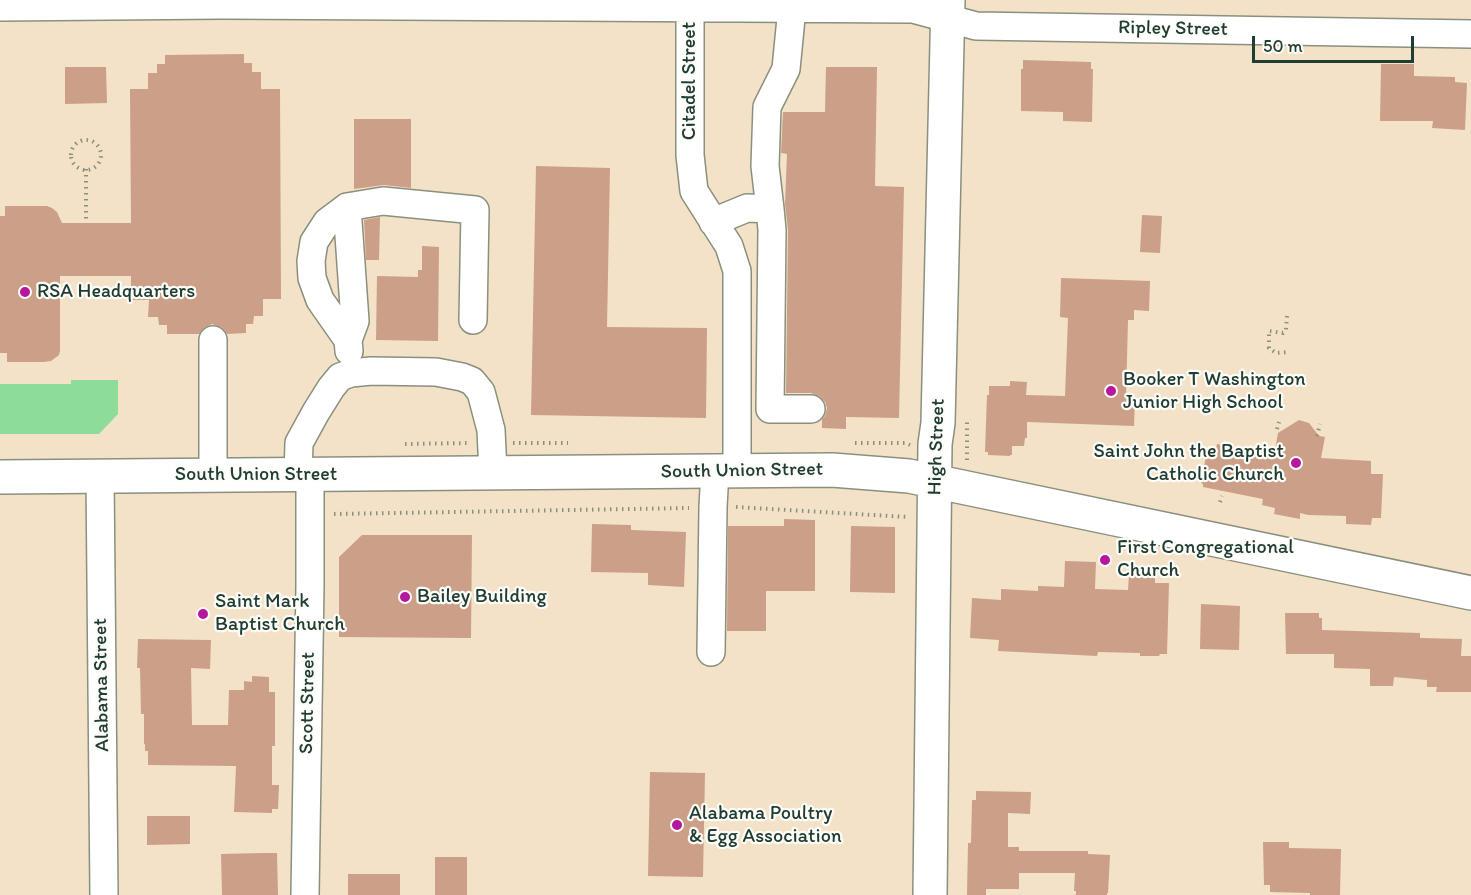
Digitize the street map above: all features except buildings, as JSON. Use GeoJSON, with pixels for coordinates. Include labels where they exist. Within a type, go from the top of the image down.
{"type":"FeatureCollection","features":[{"type":"Feature","properties":{"kind":"main road","name":"High Street"},"geometry":{"type":"LineString","coordinates":[[930,895],[935,444],[938,423],[948,9]]}},
{"type":"Feature","properties":{"kind":"main road","name":"South Union Street"},"geometry":{"type":"LineString","coordinates":[[0,477],[832,470],[909,476],[1471,594]]}},
{"type":"Feature","properties":{"kind":"street","name":"Ripley Street"},"geometry":{"type":"LineString","coordinates":[[0,7],[39,3],[115,3],[620,4],[690,8],[720,4],[792,8],[948,9],[976,26],[1471,34]]}},
{"type":"Feature","properties":{"kind":"street","name":"Citadel Street"},"geometry":{"type":"LineString","coordinates":[[690,8],[690,155],[694,192],[729,246],[737,271],[726,471],[713,507],[711,652]]}},
{"type":"Feature","properties":{"kind":"street"},"geometry":{"type":"LineString","coordinates":[[792,8],[786,69],[767,107],[765,166],[772,230],[770,409],[811,409]]}},
{"type":"Feature","properties":{"kind":"street"},"geometry":{"type":"LineString","coordinates":[[348,340],[320,300],[312,278],[310,261],[314,242],[327,222],[347,207],[383,201],[475,210],[473,320]]}},
{"type":"Feature","properties":{"kind":"street"},"geometry":{"type":"LineString","coordinates":[[347,207],[355,321],[348,340],[351,373],[436,372],[472,381],[480,392],[491,430],[493,473]]}},
{"type":"Feature","properties":{"kind":"street"},"geometry":{"type":"LineString","coordinates":[[713,222],[747,208],[770,209]]}},
{"type":"Feature","properties":{"kind":"street"},"geometry":{"type":"LineString","coordinates":[[213,340],[213,475]]}},
{"type":"Feature","properties":{"kind":"street","name":"Scott Street"},"geometry":{"type":"LineString","coordinates":[[305,895],[310,585],[300,443],[331,388],[340,377],[351,373]]}},
{"type":"Feature","properties":{"kind":"street","name":"Alabama Street"},"geometry":{"type":"LineString","coordinates":[[100,476],[104,895]]}},
{"type":"Feature","properties":{"kind":"path"},"geometry":{"type":"LineString","coordinates":[[86,140],[94,142],[100,150],[100,155],[97,164],[86,169],[78,168],[71,155],[71,150],[77,143],[86,140]]}},
{"type":"Feature","properties":{"kind":"path"},"geometry":{"type":"LineString","coordinates":[[86,169],[86,223]]}},
{"type":"Feature","properties":{"kind":"path"},"geometry":{"type":"LineString","coordinates":[[1287,316],[1286,330],[1283,333],[1269,331],[1269,348],[1276,353],[1290,352]]}},
{"type":"Feature","properties":{"kind":"path"},"geometry":{"type":"LineString","coordinates":[[1277,429],[1279,422]]}},
{"type":"Feature","properties":{"kind":"path"},"geometry":{"type":"LineString","coordinates":[[1317,436],[1320,424]]}},
{"type":"Feature","properties":{"kind":"path"},"geometry":{"type":"LineString","coordinates":[[1220,502],[1222,496]]}},
{"type":"Feature","properties":{"kind":"green space"},"geometry":{"type":"Polygon","coordinates":[[[71,380],[118,380],[118,414],[99,434],[0,434],[0,384],[71,384],[71,380]]]}},
{"type":"Feature","properties":{"kind":"place","name":"RSA Headquarters"},"geometry":{"type":"Point","coordinates":[25,292]}},
{"type":"Feature","properties":{"kind":"place","name":"Booker T Washington Junior High School"},"geometry":{"type":"Point","coordinates":[1111,391]}},
{"type":"Feature","properties":{"kind":"place","name":"Saint John the Baptist Catholic Church"},"geometry":{"type":"Point","coordinates":[1296,463]}},
{"type":"Feature","properties":{"kind":"place","name":"First Congregational Church"},"geometry":{"type":"Point","coordinates":[1105,560]}},
{"type":"Feature","properties":{"kind":"place","name":"Bailey Building"},"geometry":{"type":"Point","coordinates":[405,597]}},
{"type":"Feature","properties":{"kind":"place","name":"Saint Mark Baptist Church"},"geometry":{"type":"Point","coordinates":[203,614]}},
{"type":"Feature","properties":{"kind":"place","name":"Alabama Poultry & Egg Association"},"geometry":{"type":"Point","coordinates":[677,825]}}]}
